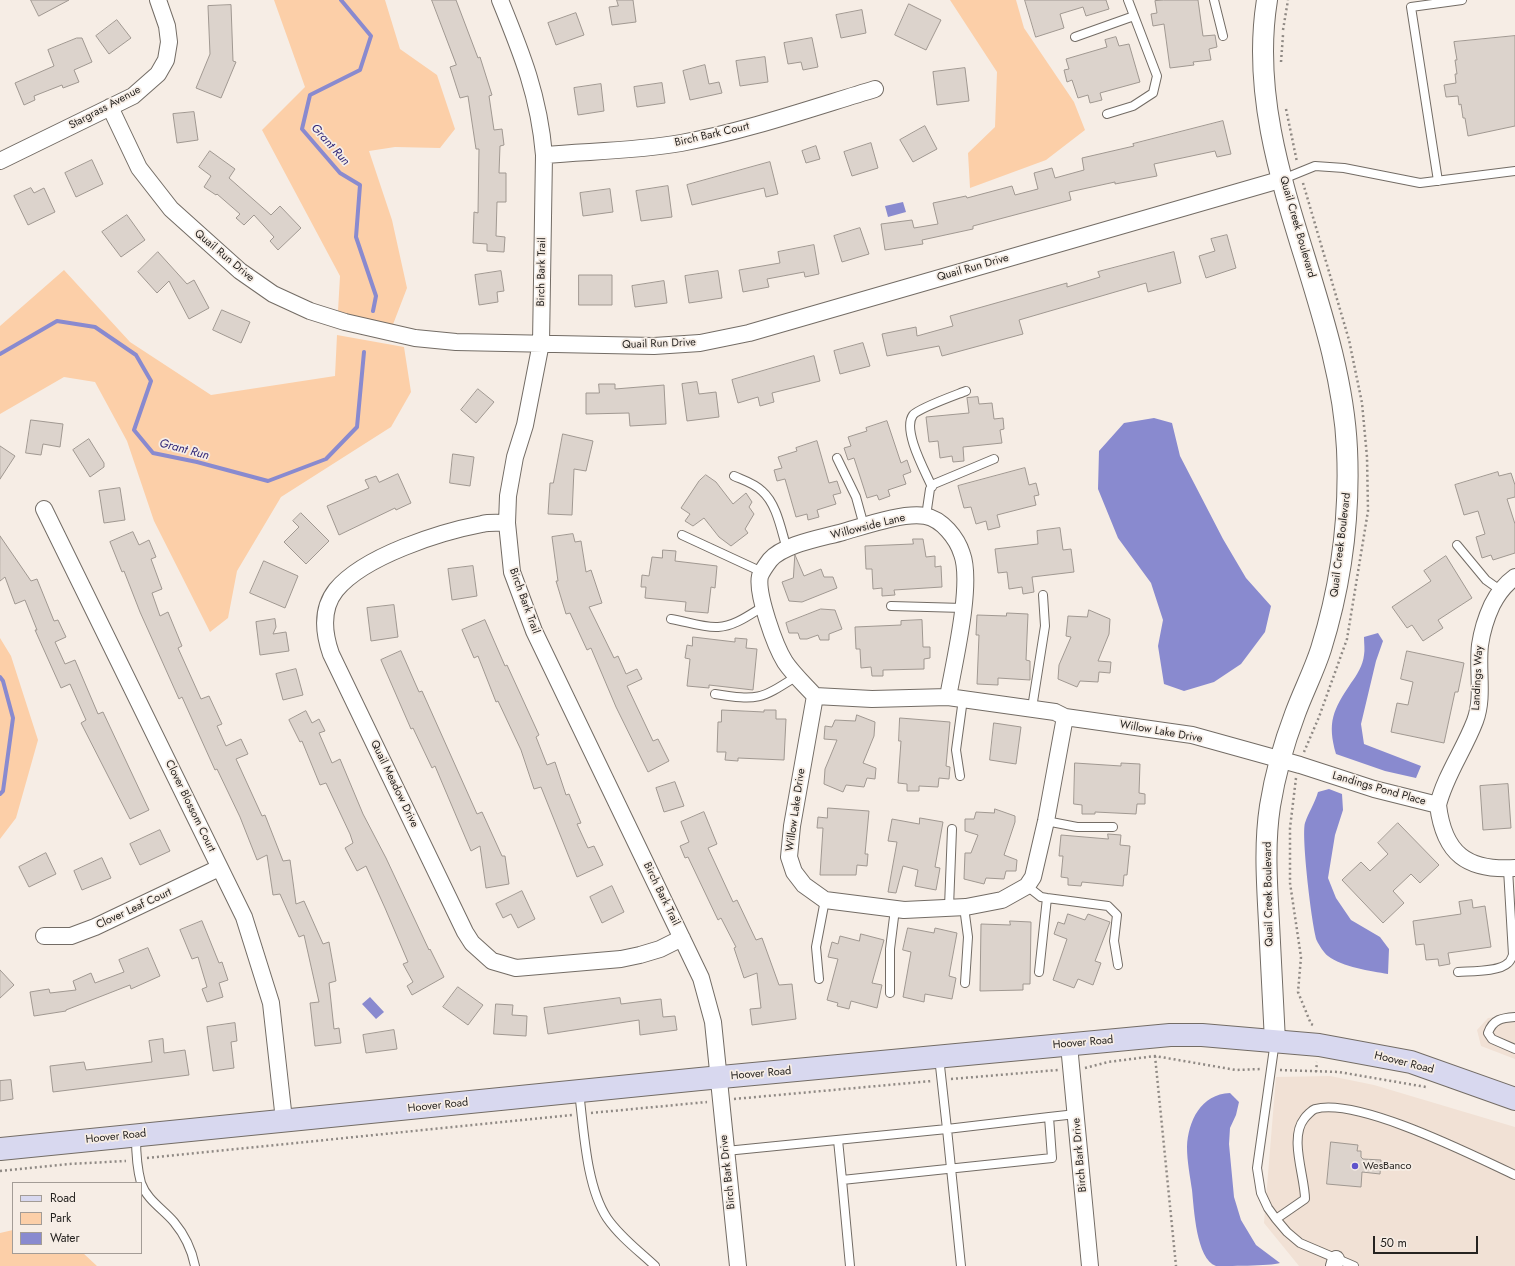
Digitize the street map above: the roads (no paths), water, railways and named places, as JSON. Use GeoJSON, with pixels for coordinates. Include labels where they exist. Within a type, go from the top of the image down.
{"type":"FeatureCollection","features":[{"type":"Feature","properties":{"kind":"main road","name":"Hoover Road"},"geometry":{"type":"LineString","coordinates":[[0,1149],[284,1120],[1170,1035],[1202,1035],[1319,1045],[1411,1062],[1515,1098]]}},
{"type":"Feature","properties":{"kind":"street","name":"Stargrass Avenue"},"geometry":{"type":"LineString","coordinates":[[0,162],[132,96],[158,74],[166,60],[169,42],[167,26],[158,0]]}},
{"type":"Feature","properties":{"kind":"street","name":"Birch Bark Trail"},"geometry":{"type":"LineString","coordinates":[[500,0],[534,90],[542,124],[544,155],[541,343],[525,425],[516,457],[508,496],[506,523],[512,572],[534,631],[701,978],[708,999],[713,1022],[718,1078]]}},
{"type":"Feature","properties":{"kind":"street","name":"Quail Creek Boulevard"},"geometry":{"type":"LineString","coordinates":[[1266,0],[1263,55],[1264,86],[1273,138],[1291,175],[1342,396],[1347,448],[1348,490],[1344,541],[1334,601],[1320,651],[1294,716],[1280,760],[1270,806],[1266,862],[1275,1041]]}},
{"type":"Feature","properties":{"kind":"street","name":"Birch Bark Court"},"geometry":{"type":"LineString","coordinates":[[544,155],[680,144],[715,136],[875,89]]}},
{"type":"Feature","properties":{"kind":"street","name":"Quail Run Drive"},"geometry":{"type":"LineString","coordinates":[[110,107],[139,168],[171,209],[240,271],[274,294],[310,311],[345,322],[415,338],[456,342],[654,346],[700,343],[749,333],[1291,175]]}},
{"type":"Feature","properties":{"kind":"street","name":"Clover Blossom Court"},"geometry":{"type":"LineString","coordinates":[[44,509],[244,918],[271,1003],[284,1120]]}},
{"type":"Feature","properties":{"kind":"street","name":"Willowside Lane"},"geometry":{"type":"LineString","coordinates":[[762,572],[770,560],[787,549],[864,526],[912,516],[926,516]]}},
{"type":"Feature","properties":{"kind":"street"},"geometry":{"type":"LineString","coordinates":[[926,516],[939,522],[953,536],[962,554],[965,578],[956,698]]}},
{"type":"Feature","properties":{"kind":"street","name":"Quail Meadow Drive"},"geometry":{"type":"LineString","coordinates":[[506,523],[484,523],[422,539],[361,569],[336,590],[328,607],[325,622],[326,638],[331,654],[465,932],[472,943],[481,952],[492,960],[504,965],[529,968],[640,955],[682,938]]}},
{"type":"Feature","properties":{"kind":"street"},"geometry":{"type":"LineString","coordinates":[[762,572],[759,590],[786,662],[815,696]]}},
{"type":"Feature","properties":{"kind":"street","name":"Landings Way"},"geometry":{"type":"LineString","coordinates":[[1438,805],[1447,779],[1457,762],[1475,720],[1480,699],[1480,647],[1484,621],[1500,590],[1515,577]]}},
{"type":"Feature","properties":{"kind":"street","name":"Willow Lake Drive"},"geometry":{"type":"LineString","coordinates":[[1027,886],[1002,900],[956,907],[904,910],[825,900],[804,884],[794,872],[789,857],[792,826],[815,696],[872,699],[956,698],[1032,708],[1055,712],[1065,717],[1192,736],[1280,760]]}},
{"type":"Feature","properties":{"kind":"street"},"geometry":{"type":"LineString","coordinates":[[1027,886],[1033,877],[1046,821],[1065,717]]}},
{"type":"Feature","properties":{"kind":"street","name":"Landings Pond Place"},"geometry":{"type":"LineString","coordinates":[[1280,760],[1374,789],[1438,805],[1440,824],[1445,838],[1470,863],[1481,867],[1511,868]]}},
{"type":"Feature","properties":{"kind":"street","name":"Clover Leaf Court"},"geometry":{"type":"LineString","coordinates":[[44,936],[71,936],[95,927],[219,868]]}},
{"type":"Feature","properties":{"kind":"street","name":"Birch Bark Drive"},"geometry":{"type":"LineString","coordinates":[[1070,1045],[1090,1266]]}},
{"type":"Feature","properties":{"kind":"street","name":"Birch Bark Drive"},"geometry":{"type":"LineString","coordinates":[[718,1078],[738,1266]]}},
{"type":"Feature","properties":{"kind":"lane"},"geometry":{"type":"LineString","coordinates":[[1107,114],[1133,106],[1153,93],[1157,76],[1128,0]]}},
{"type":"Feature","properties":{"kind":"lane"},"geometry":{"type":"LineString","coordinates":[[1214,0],[1223,36]]}},
{"type":"Feature","properties":{"kind":"lane"},"geometry":{"type":"LineString","coordinates":[[1438,181],[1411,7],[1462,0]]}},
{"type":"Feature","properties":{"kind":"lane"},"geometry":{"type":"LineString","coordinates":[[1075,37],[1134,16]]}},
{"type":"Feature","properties":{"kind":"lane"},"geometry":{"type":"LineString","coordinates":[[1291,175],[1314,166],[1344,168],[1420,183],[1515,171]]}},
{"type":"Feature","properties":{"kind":"lane"},"geometry":{"type":"LineString","coordinates":[[926,516],[932,487],[911,438],[910,421],[914,414],[922,409],[966,391]]}},
{"type":"Feature","properties":{"kind":"lane"},"geometry":{"type":"LineString","coordinates":[[837,458],[856,497],[864,526]]}},
{"type":"Feature","properties":{"kind":"lane"},"geometry":{"type":"LineString","coordinates":[[932,487],[934,484],[994,459]]}},
{"type":"Feature","properties":{"kind":"lane"},"geometry":{"type":"LineString","coordinates":[[734,476],[753,484],[763,492],[776,514],[787,549]]}},
{"type":"Feature","properties":{"kind":"lane"},"geometry":{"type":"LineString","coordinates":[[682,535],[762,572]]}},
{"type":"Feature","properties":{"kind":"lane"},"geometry":{"type":"LineString","coordinates":[[1458,545],[1486,580],[1500,590]]}},
{"type":"Feature","properties":{"kind":"lane"},"geometry":{"type":"LineString","coordinates":[[1032,708],[1045,626],[1043,595]]}},
{"type":"Feature","properties":{"kind":"lane"},"geometry":{"type":"LineString","coordinates":[[671,619],[716,627],[729,625],[764,606]]}},
{"type":"Feature","properties":{"kind":"lane"},"geometry":{"type":"LineString","coordinates":[[891,606],[962,608]]}},
{"type":"Feature","properties":{"kind":"lane"},"geometry":{"type":"LineString","coordinates":[[715,694],[753,699],[766,696],[797,676]]}},
{"type":"Feature","properties":{"kind":"lane"},"geometry":{"type":"LineString","coordinates":[[956,698],[956,750],[960,776]]}},
{"type":"Feature","properties":{"kind":"lane"},"geometry":{"type":"LineString","coordinates":[[1046,821],[1077,827],[1113,827]]}},
{"type":"Feature","properties":{"kind":"lane"},"geometry":{"type":"LineString","coordinates":[[952,829],[956,907],[968,937],[965,983]]}},
{"type":"Feature","properties":{"kind":"lane"},"geometry":{"type":"LineString","coordinates":[[1458,972],[1487,970],[1500,967],[1508,964],[1513,955],[1511,868]]}},
{"type":"Feature","properties":{"kind":"lane"},"geometry":{"type":"LineString","coordinates":[[1027,886],[1041,897],[1108,906],[1114,909],[1117,915],[1114,941],[1118,965]]}},
{"type":"Feature","properties":{"kind":"lane"},"geometry":{"type":"LineString","coordinates":[[1039,972],[1047,898]]}},
{"type":"Feature","properties":{"kind":"lane"},"geometry":{"type":"LineString","coordinates":[[819,979],[816,947],[825,900]]}},
{"type":"Feature","properties":{"kind":"lane"},"geometry":{"type":"LineString","coordinates":[[890,993],[890,949],[895,909]]}},
{"type":"Feature","properties":{"kind":"lane"},"geometry":{"type":"LineString","coordinates":[[1515,1017],[1496,1021],[1490,1025],[1488,1033],[1492,1039],[1515,1049]]}},
{"type":"Feature","properties":{"kind":"lane"},"geometry":{"type":"LineString","coordinates":[[1275,1041],[1257,1168],[1261,1193],[1268,1208],[1276,1219],[1287,1232],[1300,1243],[1335,1262],[1354,1266]]}},
{"type":"Feature","properties":{"kind":"lane"},"geometry":{"type":"LineString","coordinates":[[939,1057],[952,1168],[961,1266]]}},
{"type":"Feature","properties":{"kind":"lane"},"geometry":{"type":"LineString","coordinates":[[579,1092],[589,1161],[596,1196],[607,1217],[619,1233],[655,1266]]}},
{"type":"Feature","properties":{"kind":"lane"},"geometry":{"type":"LineString","coordinates":[[1276,1219],[1305,1199],[1305,1184],[1300,1172],[1298,1134],[1303,1119],[1314,1109],[1337,1108],[1371,1115],[1438,1140],[1515,1175]]}},
{"type":"Feature","properties":{"kind":"lane"},"geometry":{"type":"LineString","coordinates":[[726,1151],[947,1129],[1076,1114]]}},
{"type":"Feature","properties":{"kind":"lane"},"geometry":{"type":"LineString","coordinates":[[842,1180],[1052,1158],[1048,1117]]}},
{"type":"Feature","properties":{"kind":"lane"},"geometry":{"type":"LineString","coordinates":[[136,1135],[137,1160],[141,1182]]}},
{"type":"Feature","properties":{"kind":"lane"},"geometry":{"type":"LineString","coordinates":[[838,1140],[850,1266]]}},
{"type":"Feature","properties":{"kind":"lane"},"geometry":{"type":"LineString","coordinates":[[142,1185],[150,1199],[174,1222],[183,1234],[196,1266]]}},
{"type":"Feature","properties":{"kind":"water"},"geometry":{"type":"Polygon","coordinates":[[[903,202],[906,212],[888,217],[885,206],[903,202]]]}},
{"type":"Feature","properties":{"kind":"water"},"geometry":{"type":"Polygon","coordinates":[[[1154,418],[1172,423],[1180,456],[1223,539],[1246,578],[1271,606],[1265,632],[1241,664],[1214,682],[1184,691],[1164,684],[1158,646],[1163,620],[1151,583],[1118,538],[1098,489],[1099,451],[1124,423],[1154,418]]]}},
{"type":"Feature","properties":{"kind":"water"},"geometry":{"type":"Polygon","coordinates":[[[1378,633],[1383,641],[1376,661],[1361,724],[1364,744],[1421,766],[1416,778],[1385,771],[1336,754],[1333,743],[1333,717],[1340,701],[1361,666],[1364,653],[1364,637],[1378,633]]]}},
{"type":"Feature","properties":{"kind":"water"},"geometry":{"type":"Polygon","coordinates":[[[1329,789],[1342,794],[1343,810],[1335,835],[1328,878],[1336,898],[1351,920],[1380,937],[1389,949],[1388,974],[1357,968],[1334,960],[1325,953],[1317,941],[1312,919],[1304,845],[1304,831],[1306,819],[1318,792],[1329,789]]]}},
{"type":"Feature","properties":{"kind":"water"},"geometry":{"type":"Polygon","coordinates":[[[370,997],[384,1012],[376,1019],[362,1004],[370,997]]]}},
{"type":"Feature","properties":{"kind":"water"},"geometry":{"type":"Polygon","coordinates":[[[1230,1093],[1239,1102],[1236,1115],[1230,1128],[1229,1144],[1234,1197],[1241,1220],[1256,1245],[1280,1263],[1216,1266],[1209,1261],[1200,1244],[1195,1220],[1188,1163],[1188,1137],[1193,1119],[1204,1104],[1211,1098],[1230,1093]]]}},
{"type":"Feature","properties":{"kind":"waterway","name":"Grant Run"},"geometry":{"type":"LineString","coordinates":[[341,0],[371,36],[360,70],[310,95],[302,129],[340,173],[360,185],[356,237],[376,296],[373,311]]}},
{"type":"Feature","properties":{"kind":"waterway","name":"Grant Run"},"geometry":{"type":"LineString","coordinates":[[0,354],[57,321],[95,327],[136,355],[151,381],[134,430],[153,453],[197,462],[268,481],[326,459],[357,427],[364,352]]}},
{"type":"Feature","properties":{"kind":"waterway","name":"Grant Run"},"geometry":{"type":"LineString","coordinates":[[0,677],[3,681],[13,718],[3,791],[0,794]]}},
{"type":"Feature","properties":{"kind":"place","name":"WesBanco"},"geometry":{"type":"Point","coordinates":[1355,1166]}}]}
